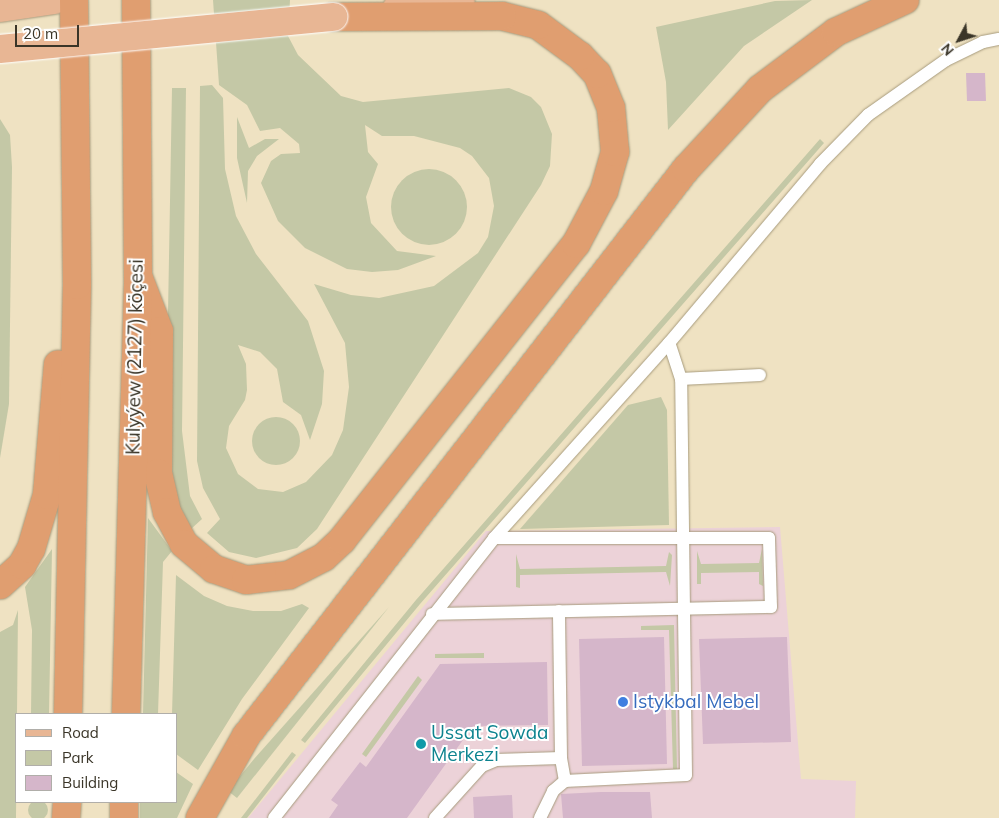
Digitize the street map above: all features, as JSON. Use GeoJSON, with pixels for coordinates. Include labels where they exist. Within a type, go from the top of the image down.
{"type":"FeatureCollection","features":[{"type":"Feature","properties":{"kind":"highway"},"geometry":{"type":"LineString","coordinates":[[68,713],[77,286],[74,0]]}},
{"type":"Feature","properties":{"kind":"highway","name":"Kulyýew (2127) köçesi"},"geometry":{"type":"LineString","coordinates":[[126,713],[138,276],[136,0]]}},
{"type":"Feature","properties":{"kind":"highway"},"geometry":{"type":"LineString","coordinates":[[200,818],[246,736],[686,169],[760,89],[836,32],[905,0]]}},
{"type":"Feature","properties":{"kind":"highway"},"geometry":{"type":"LineString","coordinates":[[138,276],[159,331],[158,473],[167,512],[184,544],[214,569],[246,580],[289,575],[324,557],[342,540],[576,244],[604,191],[615,152],[611,108],[597,74],[580,56],[538,25],[502,16],[333,17]]}},
{"type":"Feature","properties":{"kind":"highway"},"geometry":{"type":"LineString","coordinates":[[0,585],[22,565],[31,549],[47,495],[60,341],[77,286]]}},
{"type":"Feature","properties":{"kind":"highway"},"geometry":{"type":"LineString","coordinates":[[66,818],[67,803]]}},
{"type":"Feature","properties":{"kind":"highway"},"geometry":{"type":"LineString","coordinates":[[124,803],[124,818]]}},
{"type":"Feature","properties":{"kind":"main road"},"geometry":{"type":"LineString","coordinates":[[0,8],[54,0]]}},
{"type":"Feature","properties":{"kind":"main road"},"geometry":{"type":"LineString","coordinates":[[0,49],[333,17],[460,0]]}},
{"type":"Feature","properties":{"kind":"lane"},"geometry":{"type":"LineString","coordinates":[[274,818],[432,614],[494,538],[669,343],[820,164],[868,115],[946,60],[983,42],[999,40]]}},
{"type":"Feature","properties":{"kind":"lane"},"geometry":{"type":"LineString","coordinates":[[540,818],[553,790],[565,781],[686,775],[681,379],[669,343]]}},
{"type":"Feature","properties":{"kind":"lane"},"geometry":{"type":"LineString","coordinates":[[681,379],[760,375]]}},
{"type":"Feature","properties":{"kind":"lane"},"geometry":{"type":"LineString","coordinates":[[432,614],[771,607],[769,538],[682,540],[494,538]]}},
{"type":"Feature","properties":{"kind":"lane"},"geometry":{"type":"LineString","coordinates":[[559,611],[561,758],[565,781]]}},
{"type":"Feature","properties":{"kind":"lane"},"geometry":{"type":"LineString","coordinates":[[435,818],[482,766],[496,760],[561,758]]}},
{"type":"Feature","properties":{"kind":"shaded area"},"geometry":{"type":"Polygon","coordinates":[[[780,527],[801,779],[856,781],[855,818],[248,818],[486,531],[780,527]]]}},
{"type":"Feature","properties":{"kind":"green space"},"geometry":{"type":"Polygon","coordinates":[[[213,0],[290,0],[288,36],[298,55],[341,96],[363,102],[509,88],[531,97],[541,107],[552,134],[550,166],[541,185],[317,529],[297,548],[256,558],[229,552],[207,533],[220,519],[203,488],[197,461],[200,86],[212,85],[223,98],[225,169],[236,216],[256,254],[308,321],[324,371],[322,404],[310,440],[301,415],[283,402],[277,369],[260,352],[238,345],[246,364],[247,390],[245,400],[229,426],[226,448],[238,474],[258,489],[283,492],[306,482],[332,455],[343,430],[349,387],[345,343],[314,284],[351,295],[379,298],[434,286],[478,253],[488,237],[494,206],[489,178],[472,156],[460,148],[414,136],[382,136],[365,125],[368,152],[378,164],[366,197],[371,223],[397,251],[436,256],[398,270],[372,272],[347,269],[305,248],[278,221],[261,183],[271,161],[281,154],[300,153],[299,144],[280,128],[260,131],[247,105],[219,85],[213,0]]]}},
{"type":"Feature","properties":{"kind":"green space"},"geometry":{"type":"Polygon","coordinates":[[[812,0],[744,46],[668,130],[666,82],[656,27],[775,1],[812,0]]]}},
{"type":"Feature","properties":{"kind":"green space"},"geometry":{"type":"Polygon","coordinates":[[[172,88],[186,88],[182,431],[190,496],[202,519],[191,529],[182,516],[170,470],[166,426],[172,88]]]}},
{"type":"Feature","properties":{"kind":"green space"},"geometry":{"type":"Polygon","coordinates":[[[237,117],[249,148],[265,139],[279,139],[257,156],[248,171],[247,203],[237,158],[237,117]]]}},
{"type":"Feature","properties":{"kind":"green space"},"geometry":{"type":"Polygon","coordinates":[[[0,119],[10,135],[12,167],[9,404],[0,458],[0,119]]]}},
{"type":"Feature","properties":{"kind":"green space"},"geometry":{"type":"Polygon","coordinates":[[[820,139],[824,143],[420,604],[305,743],[301,740],[416,600],[820,139]]]}},
{"type":"Feature","properties":{"kind":"green space"},"geometry":{"type":"Polygon","coordinates":[[[429,169],[444,172],[456,180],[464,192],[467,207],[464,222],[456,234],[444,242],[429,245],[414,242],[402,234],[394,222],[391,207],[394,192],[402,180],[414,172],[429,169]]]}},
{"type":"Feature","properties":{"kind":"green space"},"geometry":{"type":"Polygon","coordinates":[[[661,397],[667,410],[669,525],[520,529],[628,405],[661,397]]]}},
{"type":"Feature","properties":{"kind":"green space"},"geometry":{"type":"Polygon","coordinates":[[[276,417],[285,419],[293,424],[298,432],[300,441],[298,450],[293,458],[285,463],[276,465],[267,463],[259,458],[254,450],[252,441],[254,432],[259,424],[267,419],[276,417]]]}},
{"type":"Feature","properties":{"kind":"green space"},"geometry":{"type":"Polygon","coordinates":[[[148,518],[172,551],[163,562],[158,713],[143,713],[148,518]]]}},
{"type":"Feature","properties":{"kind":"green space"},"geometry":{"type":"Polygon","coordinates":[[[52,549],[49,713],[31,713],[32,630],[25,587],[52,549]]]}},
{"type":"Feature","properties":{"kind":"green space"},"geometry":{"type":"Polygon","coordinates":[[[762,549],[763,586],[759,584],[759,572],[701,573],[701,584],[697,584],[697,551],[701,564],[759,563],[762,549]]]}},
{"type":"Feature","properties":{"kind":"green space"},"geometry":{"type":"Polygon","coordinates":[[[669,552],[672,555],[670,586],[666,572],[520,575],[520,588],[516,587],[516,554],[520,569],[666,566],[669,552]]]}},
{"type":"Feature","properties":{"kind":"green space"},"geometry":{"type":"Polygon","coordinates":[[[176,575],[204,596],[227,606],[253,611],[281,611],[302,604],[309,608],[242,699],[198,770],[178,755],[178,713],[172,713],[176,575]]]}},
{"type":"Feature","properties":{"kind":"green space"},"geometry":{"type":"Polygon","coordinates":[[[389,607],[237,798],[228,791],[254,759],[389,607]]]}},
{"type":"Feature","properties":{"kind":"green space"},"geometry":{"type":"Polygon","coordinates":[[[18,610],[17,713],[15,713],[16,818],[0,818],[0,632],[13,625],[18,610]]]}},
{"type":"Feature","properties":{"kind":"green space"},"geometry":{"type":"Polygon","coordinates":[[[674,625],[677,769],[673,769],[669,630],[641,630],[641,626],[674,625]]]}},
{"type":"Feature","properties":{"kind":"green space"},"geometry":{"type":"Polygon","coordinates":[[[484,653],[484,658],[435,658],[435,654],[484,653]]]}},
{"type":"Feature","properties":{"kind":"green space"},"geometry":{"type":"Polygon","coordinates":[[[418,676],[422,680],[366,757],[362,754],[418,676]]]}},
{"type":"Feature","properties":{"kind":"green space"},"geometry":{"type":"Polygon","coordinates":[[[292,752],[296,755],[247,818],[241,818],[292,752]]]}},
{"type":"Feature","properties":{"kind":"green space"},"geometry":{"type":"Polygon","coordinates":[[[178,773],[193,784],[177,818],[140,818],[140,803],[178,803],[178,773]]]}},
{"type":"Feature","properties":{"kind":"green space"},"geometry":{"type":"Polygon","coordinates":[[[31,803],[45,803],[47,814],[42,819],[34,819],[29,814],[28,810],[31,803]]]}},
{"type":"Feature","properties":{"kind":"building"},"geometry":{"type":"Polygon","coordinates":[[[966,73],[985,73],[986,101],[967,101],[966,73]]]}},
{"type":"Feature","properties":{"kind":"building","name":"Istykbal Mebel"},"geometry":{"type":"Polygon","coordinates":[[[664,637],[667,764],[582,766],[579,639],[664,637]]]}},
{"type":"Feature","properties":{"kind":"building"},"geometry":{"type":"Polygon","coordinates":[[[787,637],[791,742],[703,744],[699,639],[787,637]]]}},
{"type":"Feature","properties":{"kind":"building","name":"Ussat Sowda Merkezi"},"geometry":{"type":"Polygon","coordinates":[[[547,662],[548,725],[473,726],[407,818],[329,818],[338,805],[331,800],[360,762],[366,767],[440,664],[547,662]]]}},
{"type":"Feature","properties":{"kind":"building"},"geometry":{"type":"Polygon","coordinates":[[[650,792],[652,818],[563,818],[561,794],[650,792]]]}},
{"type":"Feature","properties":{"kind":"building"},"geometry":{"type":"Polygon","coordinates":[[[512,795],[513,818],[474,818],[473,797],[512,795]]]}},
{"type":"Feature","properties":{"kind":"place","name":"Istykbal Mebel"},"geometry":{"type":"Point","coordinates":[623,702]}},
{"type":"Feature","properties":{"kind":"place","name":"Ussat Sowda Merkezi"},"geometry":{"type":"Point","coordinates":[421,744]}}]}
